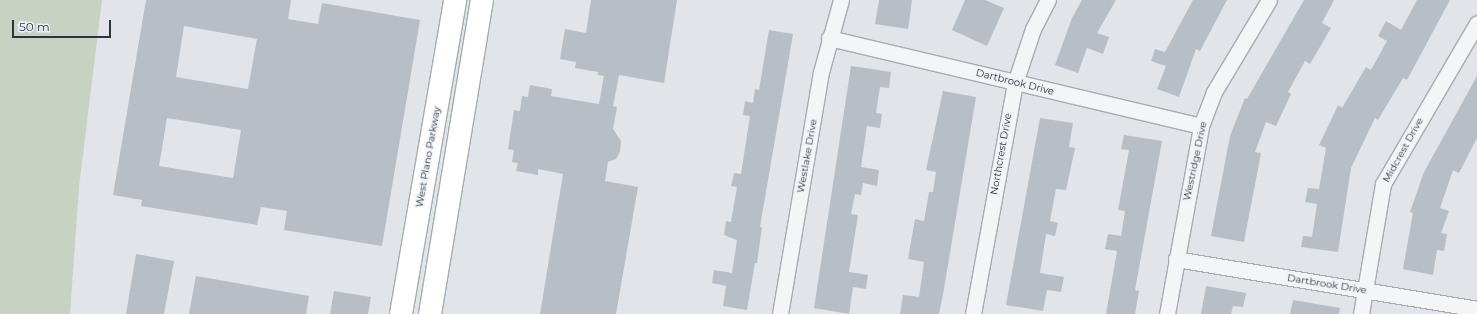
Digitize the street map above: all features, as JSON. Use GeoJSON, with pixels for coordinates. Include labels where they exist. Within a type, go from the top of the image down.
{"type":"FeatureCollection","features":[{"type":"Feature","properties":{"kind":"main road","name":"West Plano Parkway"},"geometry":{"type":"LineString","coordinates":[[401,314],[455,0]]}},
{"type":"Feature","properties":{"kind":"main road"},"geometry":{"type":"LineString","coordinates":[[430,314],[482,0]]}},
{"type":"Feature","properties":{"kind":"main road"},"geometry":{"type":"LineString","coordinates":[[443,71],[470,71]]}},
{"type":"Feature","properties":{"kind":"street","name":"Westlake Drive"},"geometry":{"type":"LineString","coordinates":[[780,314],[821,72],[829,38],[841,0]]}},
{"type":"Feature","properties":{"kind":"street","name":"Northcrest Drive"},"geometry":{"type":"LineString","coordinates":[[973,314],[1015,83],[1033,29],[1048,0]]}},
{"type":"Feature","properties":{"kind":"street","name":"Westridge Drive"},"geometry":{"type":"LineString","coordinates":[[1167,314],[1201,126],[1214,92],[1269,0]]}},
{"type":"Feature","properties":{"kind":"street","name":"Midcrest Drive"},"geometry":{"type":"LineString","coordinates":[[1361,314],[1383,184],[1477,23]]}},
{"type":"Feature","properties":{"kind":"street","name":"Dartbrook Drive"},"geometry":{"type":"LineString","coordinates":[[829,38],[1201,126]]}},
{"type":"Feature","properties":{"kind":"street","name":"Dartbrook Drive"},"geometry":{"type":"LineString","coordinates":[[1176,259],[1477,309]]}},
{"type":"Feature","properties":{"kind":"green space"},"geometry":{"type":"Polygon","coordinates":[[[0,0],[102,0],[79,187],[70,314],[0,314],[0,0]]]}},
{"type":"Feature","properties":{"kind":"building"},"geometry":{"type":"Polygon","coordinates":[[[146,0],[291,0],[288,19],[318,24],[322,3],[420,20],[382,246],[284,230],[287,211],[261,207],[257,225],[141,206],[142,200],[113,195],[146,0]],[[184,26],[176,77],[248,89],[257,39],[184,26]],[[167,118],[159,166],[233,178],[241,130],[167,118]]]}},
{"type":"Feature","properties":{"kind":"building"},"geometry":{"type":"Polygon","coordinates":[[[591,0],[677,0],[664,83],[619,75],[613,106],[617,107],[613,129],[621,141],[620,152],[616,159],[608,162],[605,181],[638,187],[616,314],[540,314],[563,174],[538,169],[538,175],[516,171],[518,163],[512,162],[514,150],[508,149],[514,110],[520,111],[522,96],[528,97],[530,85],[552,89],[551,96],[599,104],[604,76],[598,75],[598,72],[575,68],[576,62],[560,59],[565,29],[586,33],[591,0]]]}},
{"type":"Feature","properties":{"kind":"building"},"geometry":{"type":"Polygon","coordinates":[[[879,0],[912,0],[908,29],[875,24],[879,0]]]}},
{"type":"Feature","properties":{"kind":"building"},"geometry":{"type":"Polygon","coordinates":[[[965,0],[985,0],[1004,8],[987,46],[952,30],[965,0]]]}},
{"type":"Feature","properties":{"kind":"building"},"geometry":{"type":"Polygon","coordinates":[[[1082,0],[1116,0],[1097,33],[1109,37],[1103,54],[1087,48],[1078,73],[1055,65],[1072,18],[1082,0]]]}},
{"type":"Feature","properties":{"kind":"building"},"geometry":{"type":"Polygon","coordinates":[[[1193,0],[1227,0],[1200,51],[1196,49],[1179,97],[1157,89],[1166,66],[1151,61],[1155,49],[1165,52],[1193,0]]]}},
{"type":"Feature","properties":{"kind":"building"},"geometry":{"type":"Polygon","coordinates":[[[1304,0],[1334,0],[1322,23],[1331,28],[1310,64],[1305,61],[1288,92],[1291,94],[1276,126],[1266,122],[1255,152],[1261,153],[1244,242],[1211,236],[1230,136],[1245,98],[1247,99],[1304,0]]]}},
{"type":"Feature","properties":{"kind":"building"},"geometry":{"type":"Polygon","coordinates":[[[1417,0],[1450,0],[1407,80],[1403,78],[1378,120],[1375,118],[1351,168],[1338,252],[1301,247],[1303,236],[1312,237],[1317,204],[1305,202],[1308,188],[1319,189],[1326,148],[1319,145],[1338,105],[1342,108],[1366,67],[1371,70],[1387,41],[1378,36],[1386,21],[1401,30],[1417,0]]]}},
{"type":"Feature","properties":{"kind":"building"},"geometry":{"type":"Polygon","coordinates":[[[769,30],[793,34],[760,227],[762,227],[757,263],[755,263],[747,310],[723,306],[726,286],[712,283],[714,270],[732,273],[737,240],[724,235],[726,221],[731,222],[737,187],[731,186],[734,173],[741,174],[750,116],[743,115],[745,101],[753,103],[755,89],[759,90],[769,30]]]}},
{"type":"Feature","properties":{"kind":"building"},"geometry":{"type":"Polygon","coordinates":[[[851,66],[891,72],[889,88],[880,87],[876,113],[882,114],[880,128],[867,126],[861,167],[879,170],[877,186],[863,183],[861,195],[855,194],[851,214],[858,215],[849,272],[868,275],[866,289],[853,287],[849,314],[814,308],[851,66]]]}},
{"type":"Feature","properties":{"kind":"building"},"geometry":{"type":"Polygon","coordinates":[[[1477,76],[1477,138],[1459,173],[1453,170],[1440,208],[1449,211],[1441,233],[1447,234],[1444,251],[1437,250],[1433,275],[1403,269],[1413,213],[1410,212],[1424,172],[1477,76]]]}},
{"type":"Feature","properties":{"kind":"building"},"geometry":{"type":"Polygon","coordinates":[[[943,91],[976,97],[944,289],[939,314],[900,314],[903,295],[919,297],[924,262],[908,259],[915,219],[924,221],[929,192],[933,192],[936,172],[926,170],[943,91]]]}},
{"type":"Feature","properties":{"kind":"building"},"geometry":{"type":"Polygon","coordinates":[[[1040,118],[1073,123],[1069,147],[1075,148],[1066,190],[1056,189],[1050,221],[1058,223],[1055,236],[1046,234],[1040,273],[1064,277],[1061,292],[1047,290],[1043,311],[1006,305],[1040,118]]]}},
{"type":"Feature","properties":{"kind":"building"},"geometry":{"type":"Polygon","coordinates":[[[1124,135],[1162,141],[1135,290],[1139,291],[1135,314],[1106,314],[1117,251],[1105,249],[1108,234],[1121,236],[1125,211],[1118,210],[1129,150],[1121,149],[1124,135]]]}},
{"type":"Feature","properties":{"kind":"building"},"geometry":{"type":"Polygon","coordinates":[[[136,254],[174,261],[164,314],[126,314],[136,254]]]}},
{"type":"Feature","properties":{"kind":"building"},"geometry":{"type":"Polygon","coordinates":[[[196,276],[309,296],[306,314],[189,314],[196,276]]]}},
{"type":"Feature","properties":{"kind":"building"},"geometry":{"type":"Polygon","coordinates":[[[1206,286],[1246,293],[1243,307],[1233,306],[1231,314],[1201,314],[1206,286]]]}},
{"type":"Feature","properties":{"kind":"building"},"geometry":{"type":"Polygon","coordinates":[[[334,291],[371,297],[368,314],[330,314],[334,291]]]}},
{"type":"Feature","properties":{"kind":"building"},"geometry":{"type":"Polygon","coordinates":[[[1293,300],[1340,308],[1339,314],[1290,314],[1293,300]]]}}]}
